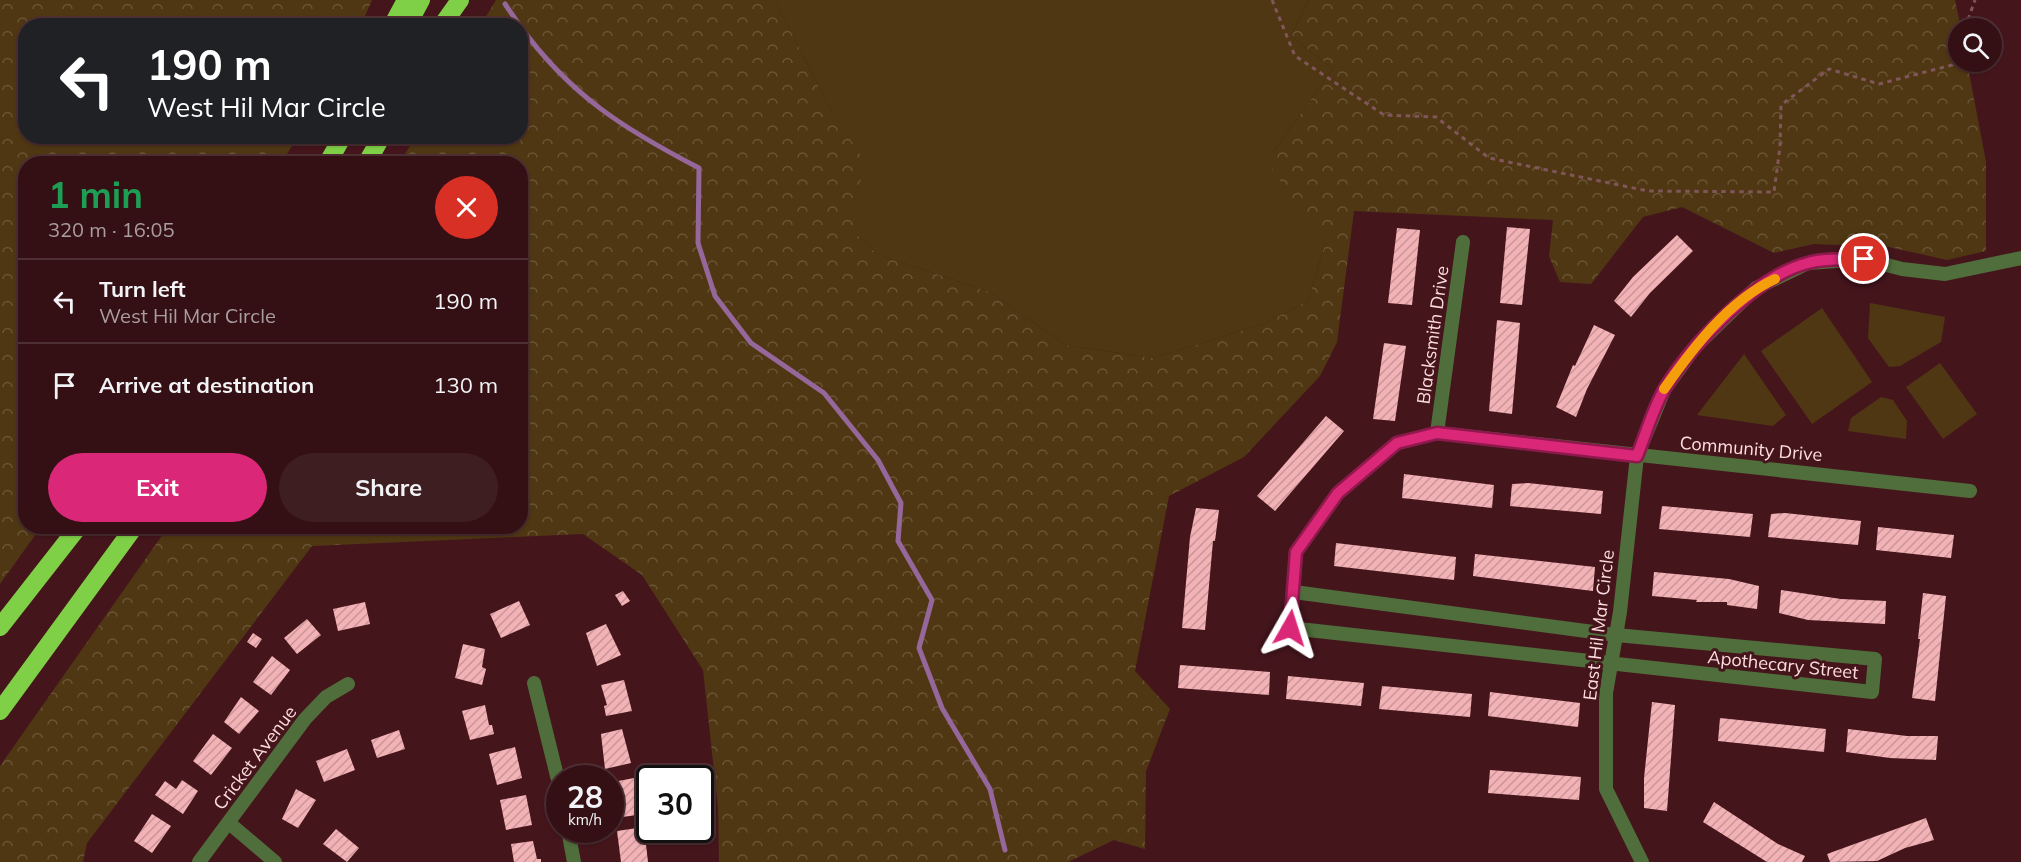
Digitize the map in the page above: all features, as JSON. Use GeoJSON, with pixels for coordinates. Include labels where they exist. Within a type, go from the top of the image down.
{"type":"FeatureCollection","features":[{"type":"Feature","properties":{"kind":"highway"},"geometry":{"type":"LineString","coordinates":[[396,18],[405,0]]}},
{"type":"Feature","properties":{"kind":"highway"},"geometry":{"type":"LineString","coordinates":[[411,18],[421,0]]}},
{"type":"Feature","properties":{"kind":"highway"},"geometry":{"type":"LineString","coordinates":[[446,18],[455,0]]}},
{"type":"Feature","properties":{"kind":"highway"},"geometry":{"type":"LineString","coordinates":[[448,18],[460,0]]}},
{"type":"Feature","properties":{"kind":"highway"},"geometry":{"type":"LineString","coordinates":[[0,627],[73,534]]}},
{"type":"Feature","properties":{"kind":"highway"},"geometry":{"type":"LineString","coordinates":[[0,711],[129,534]]}},
{"type":"Feature","properties":{"kind":"street","name":"Blacksmith Drive"},"geometry":{"type":"LineString","coordinates":[[1437,433],[1463,242]]}},
{"type":"Feature","properties":{"kind":"street","name":"East Hil Mar Circle"},"geometry":{"type":"LineString","coordinates":[[1642,862],[1606,789],[1606,693],[1616,635],[1637,456],[1664,390],[1696,346],[1756,288],[1808,263],[1864,259],[1902,269],[1945,274],[2021,258]]}},
{"type":"Feature","properties":{"kind":"street","name":"Community Drive"},"geometry":{"type":"LineString","coordinates":[[1290,628],[1296,552],[1338,493],[1397,443],[1437,433],[1637,456],[1768,467],[1970,491]]}},
{"type":"Feature","properties":{"kind":"street","name":"Apothecary Street"},"geometry":{"type":"LineString","coordinates":[[1290,628],[1872,692],[1875,659],[1616,635],[1294,592]]}},
{"type":"Feature","properties":{"kind":"street"},"geometry":{"type":"LineString","coordinates":[[534,683],[554,765]]}},
{"type":"Feature","properties":{"kind":"street","name":"Cricket Avenue"},"geometry":{"type":"LineString","coordinates":[[199,862],[305,719],[326,697],[348,684]]}},
{"type":"Feature","properties":{"kind":"street"},"geometry":{"type":"LineString","coordinates":[[229,823],[275,862]]}},
{"type":"Feature","properties":{"kind":"street"},"geometry":{"type":"LineString","coordinates":[[570,843],[574,862]]}},
{"type":"Feature","properties":{"kind":"path"},"geometry":{"type":"LineString","coordinates":[[1272,0],[1295,56],[1384,115],[1436,117],[1489,158],[1648,191],[1774,192],[1780,147],[1781,105],[1829,69],[1879,84],[1948,66]]}},
{"type":"Feature","properties":{"kind":"path"},"geometry":{"type":"LineString","coordinates":[[1969,18],[1975,0]]}},
{"type":"Feature","properties":{"kind":"green space"},"geometry":{"type":"Polygon","coordinates":[[[0,0],[372,0],[364,18],[18,18],[18,144],[293,144],[286,156],[18,156],[18,534],[36,534],[0,584],[0,0]]]}},
{"type":"Feature","properties":{"kind":"green space"},"geometry":{"type":"Polygon","coordinates":[[[496,0],[775,0],[830,109],[866,163],[854,204],[854,232],[877,254],[990,292],[1066,345],[1153,358],[1263,324],[1308,301],[1325,244],[1272,170],[1273,152],[1333,69],[1291,36],[1309,0],[1955,0],[1959,18],[1948,18],[1948,72],[1969,72],[1986,162],[1986,251],[1947,260],[1889,247],[1814,244],[1774,253],[1682,207],[1643,217],[1591,284],[1560,282],[1549,256],[1553,220],[1354,211],[1337,342],[1320,376],[1244,457],[1169,496],[1135,671],[1170,709],[1146,771],[1145,849],[1114,840],[1068,862],[719,862],[718,807],[703,670],[642,575],[583,534],[312,546],[87,843],[83,862],[0,862],[0,766],[163,534],[528,534],[528,156],[404,156],[411,144],[528,144],[528,18],[485,18],[496,0]]]}},
{"type":"Feature","properties":{"kind":"green space"},"geometry":{"type":"Polygon","coordinates":[[[775,0],[1309,0],[1291,36],[1333,69],[1273,152],[1325,244],[1308,301],[1263,324],[1153,358],[1066,345],[990,292],[877,254],[854,232],[854,204],[865,163],[830,109],[775,0]]]}},
{"type":"Feature","properties":{"kind":"green space"},"geometry":{"type":"Polygon","coordinates":[[[1870,303],[1945,317],[1941,342],[1900,366],[1889,367],[1868,338],[1870,303]]]}},
{"type":"Feature","properties":{"kind":"green space"},"geometry":{"type":"Polygon","coordinates":[[[1822,308],[1872,382],[1812,424],[1761,351],[1822,308]]]}},
{"type":"Feature","properties":{"kind":"green space"},"geometry":{"type":"Polygon","coordinates":[[[1744,354],[1786,415],[1773,426],[1697,415],[1744,354]]]}},
{"type":"Feature","properties":{"kind":"green space"},"geometry":{"type":"Polygon","coordinates":[[[1940,363],[1977,414],[1943,439],[1906,387],[1940,363]]]}},
{"type":"Feature","properties":{"kind":"green space"},"geometry":{"type":"Polygon","coordinates":[[[1881,397],[1893,400],[1907,421],[1906,439],[1848,431],[1851,418],[1881,397]]]}},
{"type":"Feature","properties":{"kind":"building"},"geometry":{"type":"Polygon","coordinates":[[[1507,227],[1530,229],[1522,305],[1500,303],[1507,227]]]}},
{"type":"Feature","properties":{"kind":"building"},"geometry":{"type":"Polygon","coordinates":[[[1397,228],[1420,230],[1412,305],[1388,303],[1397,228]]]}},
{"type":"Feature","properties":{"kind":"building"},"geometry":{"type":"Polygon","coordinates":[[[1677,235],[1693,251],[1650,293],[1631,317],[1614,301],[1633,277],[1677,235]]]}},
{"type":"Feature","properties":{"kind":"building"},"geometry":{"type":"Polygon","coordinates":[[[1497,320],[1520,323],[1512,414],[1489,411],[1497,320]]]}},
{"type":"Feature","properties":{"kind":"building"},"geometry":{"type":"Polygon","coordinates":[[[1594,325],[1615,335],[1587,389],[1576,417],[1556,407],[1573,365],[1575,366],[1594,325]]]}},
{"type":"Feature","properties":{"kind":"building"},"geometry":{"type":"Polygon","coordinates":[[[1384,343],[1406,346],[1395,421],[1373,419],[1384,343]]]}},
{"type":"Feature","properties":{"kind":"building"},"geometry":{"type":"Polygon","coordinates":[[[1326,416],[1344,431],[1275,511],[1257,496],[1326,416]]]}},
{"type":"Feature","properties":{"kind":"building"},"geometry":{"type":"Polygon","coordinates":[[[1404,474],[1494,485],[1492,508],[1402,498],[1404,474]]]}},
{"type":"Feature","properties":{"kind":"building"},"geometry":{"type":"Polygon","coordinates":[[[1528,483],[1603,491],[1601,514],[1510,506],[1512,484],[1528,483]]]}},
{"type":"Feature","properties":{"kind":"building"},"geometry":{"type":"Polygon","coordinates":[[[1662,506],[1753,514],[1750,537],[1659,529],[1662,506]]]}},
{"type":"Feature","properties":{"kind":"building"},"geometry":{"type":"Polygon","coordinates":[[[1196,508],[1219,510],[1215,541],[1213,541],[1205,630],[1182,628],[1190,537],[1196,508]]]}},
{"type":"Feature","properties":{"kind":"building"},"geometry":{"type":"Polygon","coordinates":[[[1785,513],[1861,521],[1858,545],[1768,537],[1771,514],[1785,513]]]}},
{"type":"Feature","properties":{"kind":"building"},"geometry":{"type":"Polygon","coordinates":[[[1878,527],[1954,535],[1951,558],[1876,550],[1878,527]]]}},
{"type":"Feature","properties":{"kind":"building"},"geometry":{"type":"Polygon","coordinates":[[[1336,543],[1456,557],[1454,580],[1334,566],[1336,543]]]}},
{"type":"Feature","properties":{"kind":"building"},"geometry":{"type":"Polygon","coordinates":[[[1475,554],[1595,567],[1593,591],[1473,576],[1475,554]]]}},
{"type":"Feature","properties":{"kind":"building"},"geometry":{"type":"Polygon","coordinates":[[[1654,572],[1729,579],[1759,586],[1757,609],[1727,605],[1727,602],[1696,602],[1697,600],[1652,596],[1654,572]]]}},
{"type":"Feature","properties":{"kind":"building"},"geometry":{"type":"Polygon","coordinates":[[[1781,590],[1841,599],[1886,601],[1885,624],[1808,620],[1779,613],[1781,590]]]}},
{"type":"Feature","properties":{"kind":"building"},"geometry":{"type":"Polygon","coordinates":[[[623,591],[630,601],[622,606],[615,595],[623,591]]]}},
{"type":"Feature","properties":{"kind":"building"},"geometry":{"type":"Polygon","coordinates":[[[1923,593],[1946,596],[1935,701],[1912,698],[1920,639],[1918,639],[1923,593]]]}},
{"type":"Feature","properties":{"kind":"building"},"geometry":{"type":"Polygon","coordinates":[[[519,601],[530,625],[501,638],[490,614],[519,601]]]}},
{"type":"Feature","properties":{"kind":"building"},"geometry":{"type":"Polygon","coordinates":[[[365,602],[370,624],[338,631],[333,609],[365,602]]]}},
{"type":"Feature","properties":{"kind":"building"},"geometry":{"type":"Polygon","coordinates":[[[307,619],[321,635],[297,654],[284,638],[307,619]]]}},
{"type":"Feature","properties":{"kind":"building"},"geometry":{"type":"Polygon","coordinates":[[[606,624],[621,655],[597,666],[586,633],[606,624]]]}},
{"type":"Feature","properties":{"kind":"building"},"geometry":{"type":"Polygon","coordinates":[[[253,633],[262,639],[256,648],[247,642],[253,633]]]}},
{"type":"Feature","properties":{"kind":"building"},"geometry":{"type":"Polygon","coordinates":[[[463,644],[485,649],[482,667],[486,669],[482,685],[455,678],[463,644]]]}},
{"type":"Feature","properties":{"kind":"building"},"geometry":{"type":"Polygon","coordinates":[[[272,656],[290,670],[271,695],[253,682],[272,656]]]}},
{"type":"Feature","properties":{"kind":"building"},"geometry":{"type":"Polygon","coordinates":[[[1180,665],[1270,672],[1269,695],[1178,688],[1180,665]]]}},
{"type":"Feature","properties":{"kind":"building"},"geometry":{"type":"Polygon","coordinates":[[[1288,676],[1364,683],[1361,706],[1286,699],[1288,676]]]}},
{"type":"Feature","properties":{"kind":"building"},"geometry":{"type":"Polygon","coordinates":[[[624,680],[632,711],[606,716],[604,706],[607,705],[601,685],[624,680]]]}},
{"type":"Feature","properties":{"kind":"building"},"geometry":{"type":"Polygon","coordinates":[[[1382,686],[1472,694],[1470,717],[1379,709],[1382,686]]]}},
{"type":"Feature","properties":{"kind":"building"},"geometry":{"type":"Polygon","coordinates":[[[1490,692],[1580,703],[1578,727],[1488,716],[1490,692]]]}},
{"type":"Feature","properties":{"kind":"building"},"geometry":{"type":"Polygon","coordinates":[[[241,697],[259,711],[239,734],[224,722],[241,697]]]}},
{"type":"Feature","properties":{"kind":"building"},"geometry":{"type":"Polygon","coordinates":[[[1652,702],[1675,705],[1667,811],[1644,808],[1644,778],[1652,702]]]}},
{"type":"Feature","properties":{"kind":"building"},"geometry":{"type":"Polygon","coordinates":[[[485,705],[489,725],[492,725],[494,734],[470,740],[462,711],[485,705]]]}},
{"type":"Feature","properties":{"kind":"building"},"geometry":{"type":"Polygon","coordinates":[[[1720,718],[1826,729],[1824,752],[1718,741],[1720,718]]]}},
{"type":"Feature","properties":{"kind":"building"},"geometry":{"type":"Polygon","coordinates":[[[622,729],[631,763],[605,765],[601,734],[622,729]]]}},
{"type":"Feature","properties":{"kind":"building"},"geometry":{"type":"Polygon","coordinates":[[[1848,729],[1907,736],[1938,736],[1936,760],[1890,758],[1846,752],[1848,729]]]}},
{"type":"Feature","properties":{"kind":"building"},"geometry":{"type":"Polygon","coordinates":[[[399,730],[405,749],[377,758],[371,740],[399,730]]]}},
{"type":"Feature","properties":{"kind":"building"},"geometry":{"type":"Polygon","coordinates":[[[213,734],[232,748],[211,775],[193,761],[213,734]]]}},
{"type":"Feature","properties":{"kind":"building"},"geometry":{"type":"Polygon","coordinates":[[[515,747],[522,778],[497,785],[489,754],[515,747]]]}},
{"type":"Feature","properties":{"kind":"building"},"geometry":{"type":"Polygon","coordinates":[[[347,749],[355,770],[324,782],[316,761],[347,749]]]}},
{"type":"Feature","properties":{"kind":"building"},"geometry":{"type":"Polygon","coordinates":[[[1490,770],[1581,777],[1579,800],[1488,793],[1490,770]]]}},
{"type":"Feature","properties":{"kind":"building"},"geometry":{"type":"Polygon","coordinates":[[[634,778],[636,815],[624,817],[624,780],[634,778]]]}},
{"type":"Feature","properties":{"kind":"building"},"geometry":{"type":"Polygon","coordinates":[[[182,780],[198,791],[183,814],[155,795],[165,781],[176,789],[182,780]]]}},
{"type":"Feature","properties":{"kind":"building"},"geometry":{"type":"Polygon","coordinates":[[[296,789],[316,800],[298,828],[282,819],[296,789]]]}},
{"type":"Feature","properties":{"kind":"building"},"geometry":{"type":"Polygon","coordinates":[[[526,795],[532,825],[506,830],[500,800],[526,795]]]}},
{"type":"Feature","properties":{"kind":"building"},"geometry":{"type":"Polygon","coordinates":[[[1714,802],[1778,844],[1805,856],[1802,862],[1767,862],[1703,822],[1714,802]]]}},
{"type":"Feature","properties":{"kind":"building"},"geometry":{"type":"Polygon","coordinates":[[[152,814],[171,826],[152,853],[134,841],[152,814]]]}},
{"type":"Feature","properties":{"kind":"building"},"geometry":{"type":"Polygon","coordinates":[[[1926,818],[1934,840],[1905,848],[1877,861],[1830,862],[1827,854],[1926,818]]]}},
{"type":"Feature","properties":{"kind":"building"},"geometry":{"type":"Polygon","coordinates":[[[636,828],[636,843],[646,843],[648,862],[621,862],[619,843],[624,843],[624,830],[636,828]]]}},
{"type":"Feature","properties":{"kind":"building"},"geometry":{"type":"Polygon","coordinates":[[[336,829],[359,848],[347,862],[323,844],[336,829]]]}},
{"type":"Feature","properties":{"kind":"building"},"geometry":{"type":"Polygon","coordinates":[[[533,841],[537,859],[541,859],[541,862],[514,862],[511,844],[533,841]]]}},
{"type":"Feature","properties":{"kind":"waterway"},"geometry":{"type":"LineString","coordinates":[[505,4],[515,18]]}},
{"type":"Feature","properties":{"kind":"waterway"},"geometry":{"type":"LineString","coordinates":[[528,37],[559,72],[600,109],[699,168],[698,243],[715,296],[751,343],[824,393],[878,460],[901,503],[898,541],[932,600],[919,648],[942,708],[990,789],[1005,850]]}},
{"type":"Feature","properties":{"kind":"slow traffic"},"geometry":{"type":"LineString","coordinates":[[1664,389],[1696,346],[1756,288],[1775,279]]}},
{"type":"Feature","properties":{"kind":"route"},"geometry":{"type":"LineString","coordinates":[[1290,628],[1296,552],[1338,493],[1397,443],[1437,433],[1637,456],[1664,390],[1674,375],[1696,346],[1756,288],[1808,263],[1864,259]]}}]}
